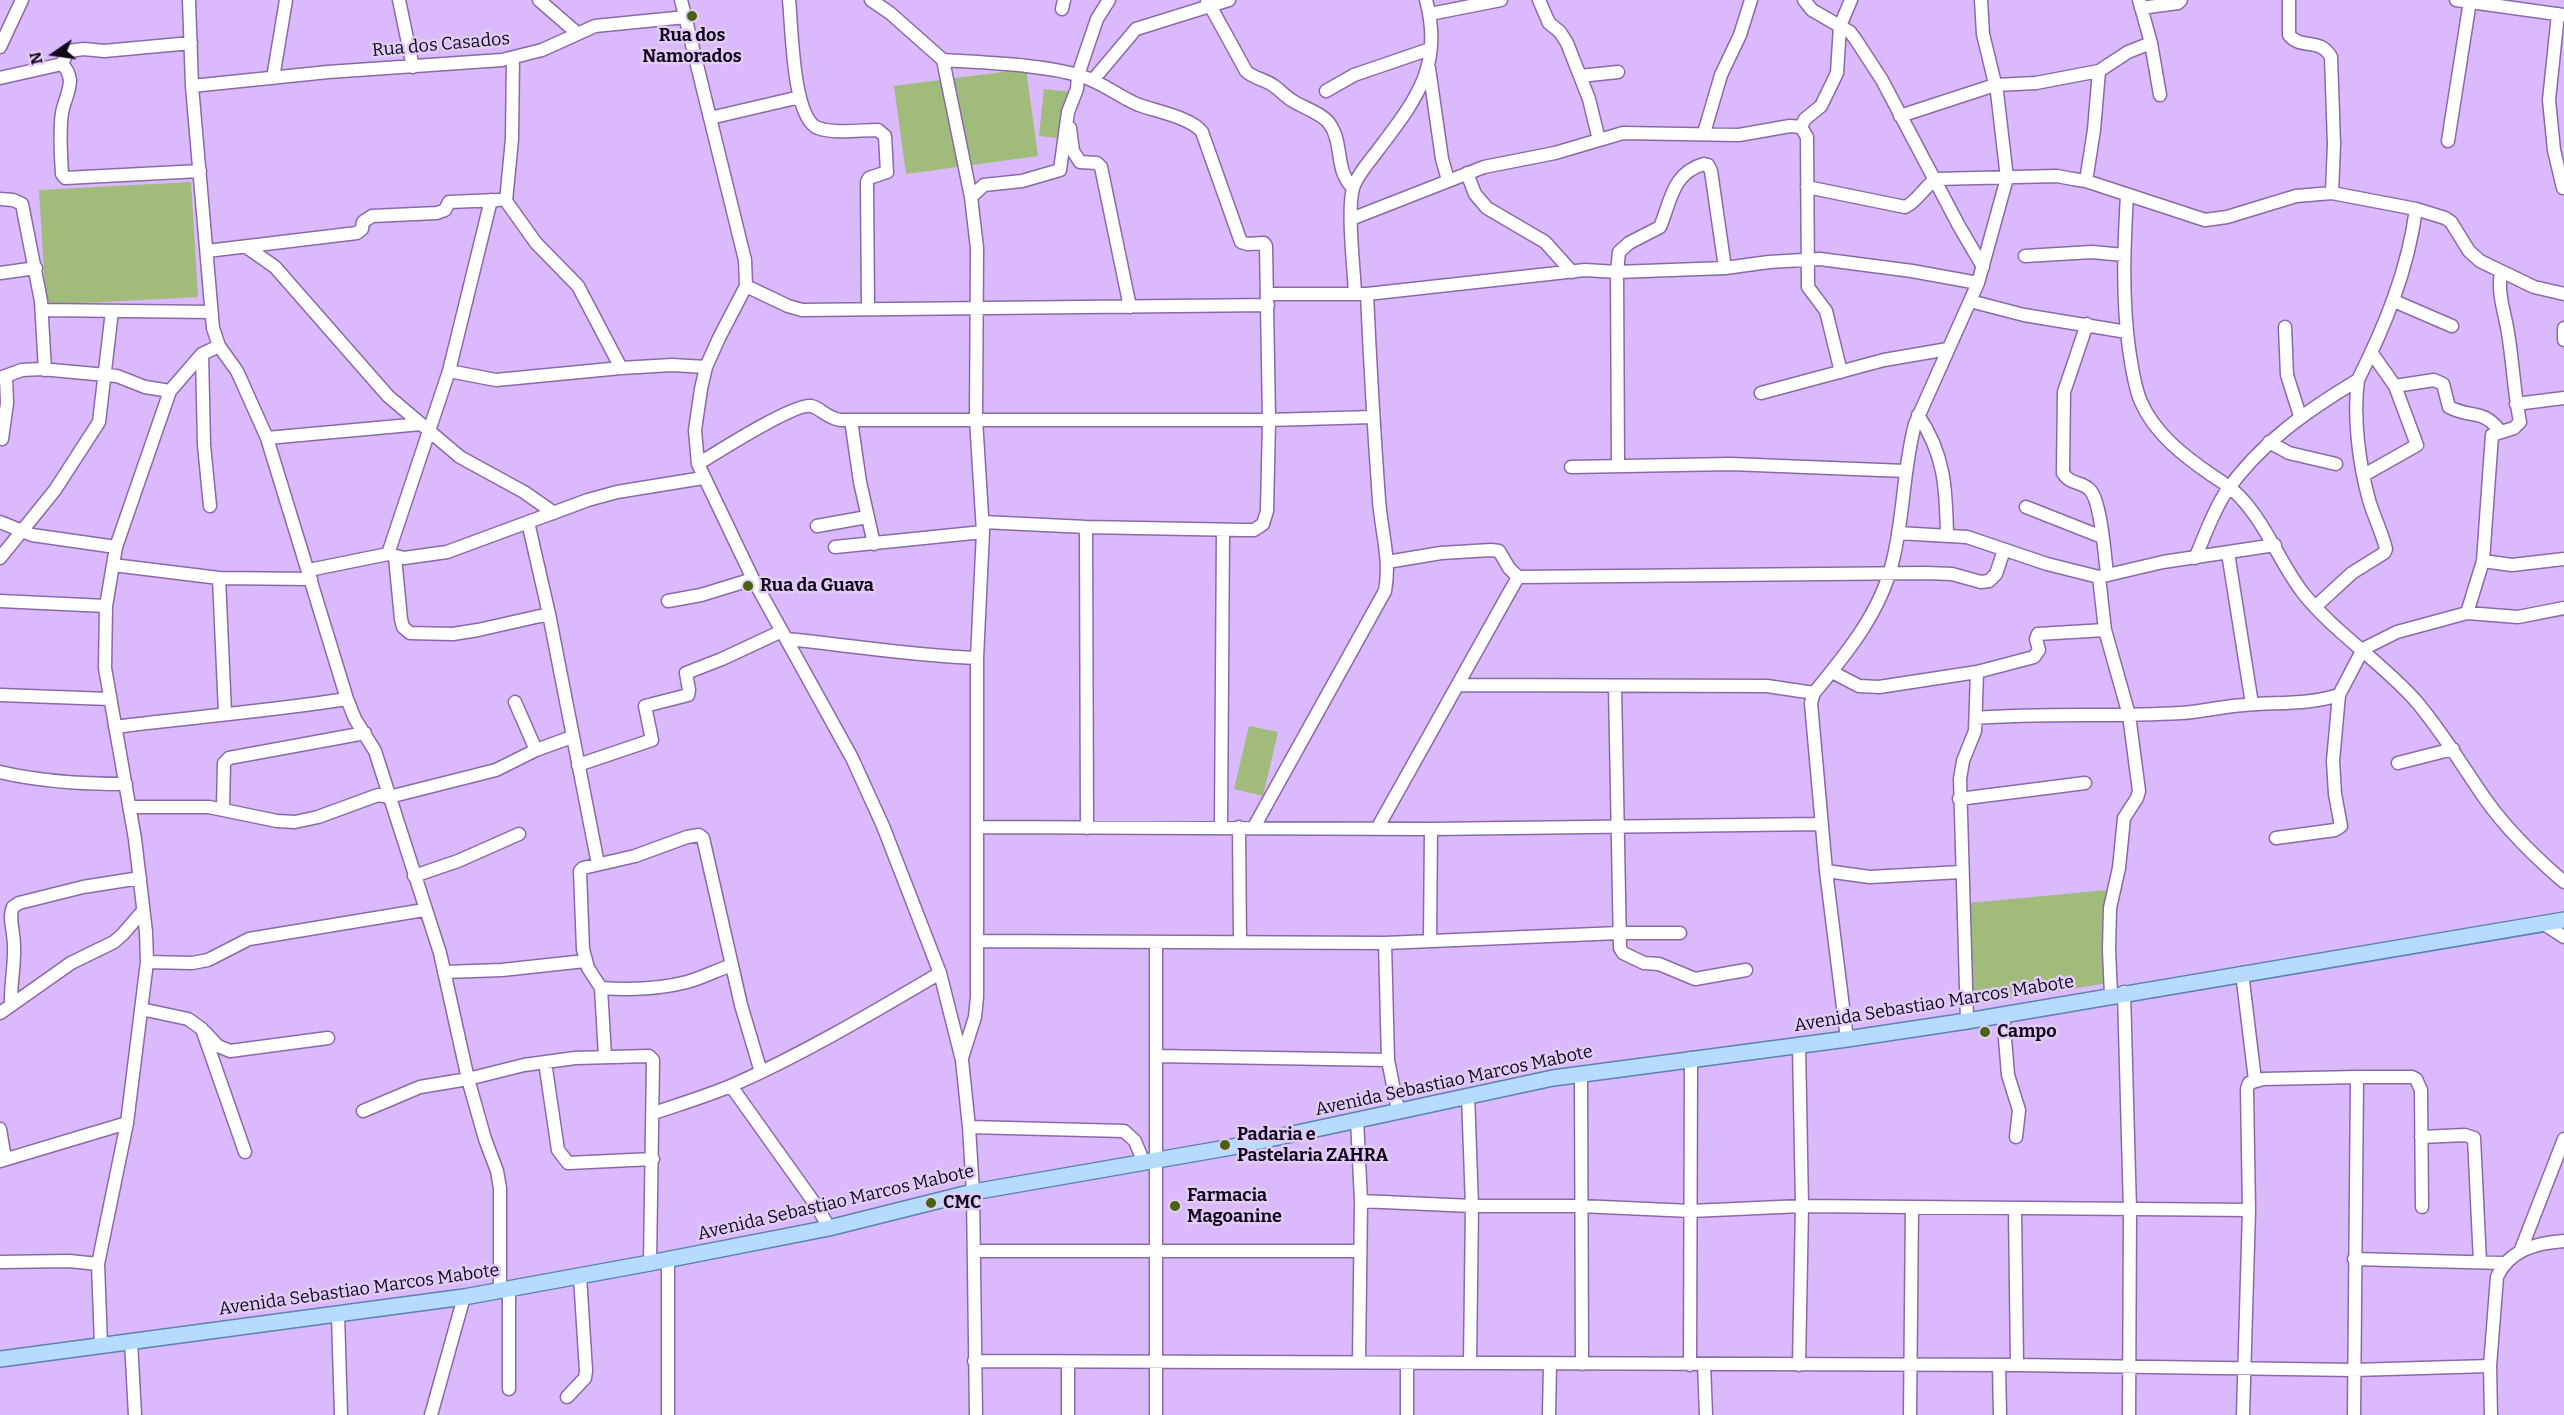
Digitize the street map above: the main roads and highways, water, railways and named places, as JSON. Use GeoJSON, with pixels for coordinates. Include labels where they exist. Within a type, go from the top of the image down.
{"type":"FeatureCollection","features":[{"type":"Feature","properties":{"kind":"main road","name":"Avenida Sebastiao Marcos Mabote"},"geometry":{"type":"LineString","coordinates":[[0,1359],[464,1297],[829,1228],[974,1192],[1232,1148],[1468,1095],[1581,1074],[1967,1021],[2564,920]]}},
{"type":"Feature","properties":{"kind":"place","name":"Rua dos Namorados"},"geometry":{"type":"Point","coordinates":[692,16]}},
{"type":"Feature","properties":{"kind":"place","name":"Rua da Guava"},"geometry":{"type":"Point","coordinates":[748,586]}},
{"type":"Feature","properties":{"kind":"place","name":"Campo"},"geometry":{"type":"Point","coordinates":[1985,1032]}},
{"type":"Feature","properties":{"kind":"place","name":"Padaria e Pastelaria ZAHRA"},"geometry":{"type":"Point","coordinates":[1225,1145]}},
{"type":"Feature","properties":{"kind":"place","name":"CMC"},"geometry":{"type":"Point","coordinates":[931,1203]}},
{"type":"Feature","properties":{"kind":"place","name":"Farmacia Magoanine"},"geometry":{"type":"Point","coordinates":[1175,1206]}}]}
